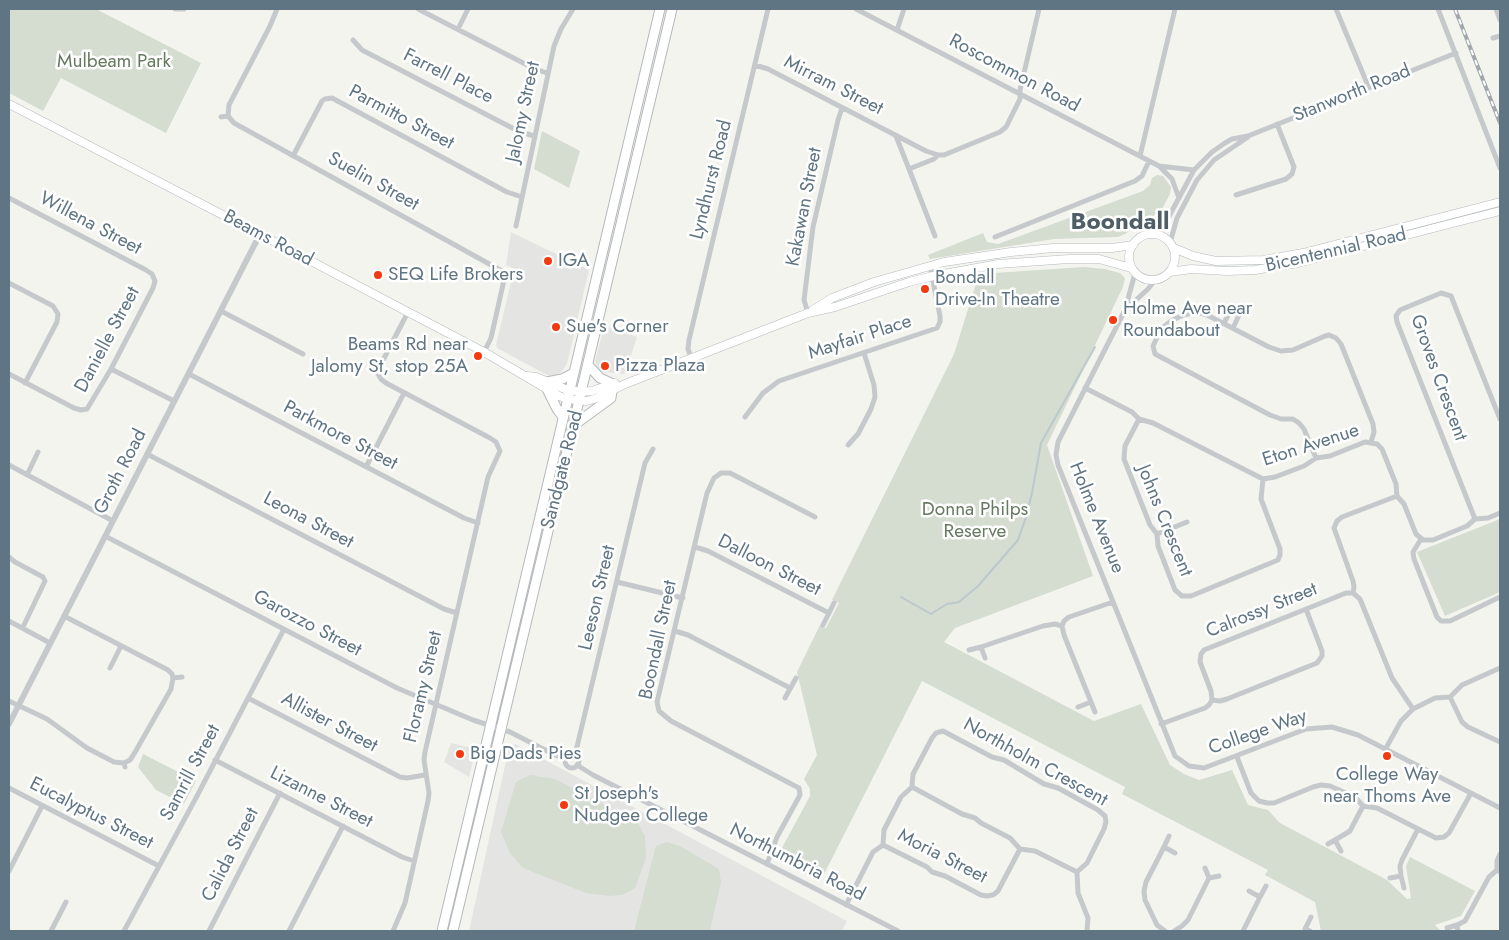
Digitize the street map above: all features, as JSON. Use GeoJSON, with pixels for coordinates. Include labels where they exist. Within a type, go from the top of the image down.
{"type":"FeatureCollection","features":[{"type":"Feature","properties":{"kind":"highway","name":"Sandgate Road"},"geometry":{"type":"LineString","coordinates":[[442,931],[660,9]]}},
{"type":"Feature","properties":{"kind":"highway","name":"Sandgate Road"},"geometry":{"type":"LineString","coordinates":[[453,931],[672,9]]}},
{"type":"Feature","properties":{"kind":"highway"},"geometry":{"type":"LineString","coordinates":[[574,425],[610,398],[612,388],[588,365]]}},
{"type":"Feature","properties":{"kind":"highway"},"geometry":{"type":"LineString","coordinates":[[563,417],[557,409],[547,386],[574,374]]}},
{"type":"Feature","properties":{"kind":"main road","name":"Beams Road"},"geometry":{"type":"LineString","coordinates":[[9,104],[484,352],[527,376],[534,382],[569,394]]}},
{"type":"Feature","properties":{"kind":"main road","name":"Bicentennial Road"},"geometry":{"type":"LineString","coordinates":[[1172,245],[1193,256],[1216,260],[1246,261],[1272,259],[1303,253],[1500,202]]}},
{"type":"Feature","properties":{"kind":"main road","name":"Bicentennial Road"},"geometry":{"type":"LineString","coordinates":[[1170,272],[1191,268],[1227,271],[1255,270],[1298,263],[1500,211]]}},
{"type":"Feature","properties":{"kind":"main road"},"geometry":{"type":"LineString","coordinates":[[1154,234],[1172,245],[1175,261],[1170,272],[1155,280],[1140,277],[1133,270],[1129,260],[1133,245],[1142,237],[1154,234]]}},
{"type":"Feature","properties":{"kind":"main road"},"geometry":{"type":"LineString","coordinates":[[808,313],[832,298],[874,282],[966,258],[1053,248],[1112,248],[1133,245]]}},
{"type":"Feature","properties":{"kind":"main road"},"geometry":{"type":"LineString","coordinates":[[569,394],[591,400],[612,388],[808,313],[835,307],[893,287],[933,276],[985,266],[1053,259],[1099,259],[1133,270]]}},
{"type":"Feature","properties":{"kind":"street"},"geometry":{"type":"LineString","coordinates":[[175,9],[184,9]]}},
{"type":"Feature","properties":{"kind":"street"},"geometry":{"type":"LineString","coordinates":[[221,117],[228,116],[229,105],[277,9]]}},
{"type":"Feature","properties":{"kind":"street"},"geometry":{"type":"LineString","coordinates":[[418,9],[547,74]]}},
{"type":"Feature","properties":{"kind":"street"},"geometry":{"type":"LineString","coordinates":[[458,30],[468,9]]}},
{"type":"Feature","properties":{"kind":"street","name":"Jalomy Street"},"geometry":{"type":"LineString","coordinates":[[516,226],[547,74],[558,36],[573,9]]}},
{"type":"Feature","properties":{"kind":"street","name":"Lyndhurst Road"},"geometry":{"type":"LineString","coordinates":[[691,357],[688,349],[689,340],[768,9]]}},
{"type":"Feature","properties":{"kind":"street","name":"Roscommon Road"},"geometry":{"type":"LineString","coordinates":[[856,9],[1159,166],[1172,179],[1179,198]]}},
{"type":"Feature","properties":{"kind":"street"},"geometry":{"type":"LineString","coordinates":[[897,30],[904,9]]}},
{"type":"Feature","properties":{"kind":"street"},"geometry":{"type":"LineString","coordinates":[[909,169],[934,160],[938,155],[948,154],[1000,132],[1009,122],[1020,99],[1039,9]]}},
{"type":"Feature","properties":{"kind":"street"},"geometry":{"type":"LineString","coordinates":[[1140,156],[1175,9]]}},
{"type":"Feature","properties":{"kind":"street"},"geometry":{"type":"LineString","coordinates":[[1336,9],[1369,88]]}},
{"type":"Feature","properties":{"kind":"street"},"geometry":{"type":"LineString","coordinates":[[1438,9],[1500,168]]}},
{"type":"Feature","properties":{"kind":"street"},"geometry":{"type":"LineString","coordinates":[[1496,9],[1500,20]]}},
{"type":"Feature","properties":{"kind":"street"},"geometry":{"type":"LineString","coordinates":[[1493,38],[1500,36]]}},
{"type":"Feature","properties":{"kind":"street","name":"Farrell Place"},"geometry":{"type":"LineString","coordinates":[[353,40],[362,50],[518,131],[534,136]]}},
{"type":"Feature","properties":{"kind":"street","name":"Stanworth Road"},"geometry":{"type":"LineString","coordinates":[[1154,234],[1167,220],[1194,170],[1212,152],[1225,143],[1232,139],[1248,136],[1456,53]]}},
{"type":"Feature","properties":{"kind":"street","name":"Mirram Street"},"geometry":{"type":"LineString","coordinates":[[755,65],[926,151],[938,155]]}},
{"type":"Feature","properties":{"kind":"street","name":"Parmitto Street"},"geometry":{"type":"LineString","coordinates":[[293,156],[322,102],[326,98],[332,98],[507,192],[522,197]]}},
{"type":"Feature","properties":{"kind":"street","name":"Kakawan Street"},"geometry":{"type":"LineString","coordinates":[[808,313],[804,300],[813,227],[842,108]]}},
{"type":"Feature","properties":{"kind":"street","name":"Suelin Street"},"geometry":{"type":"LineString","coordinates":[[228,116],[234,123],[504,274],[491,338],[484,352]]}},
{"type":"Feature","properties":{"kind":"street"},"geometry":{"type":"LineString","coordinates":[[1236,195],[1286,179],[1292,174],[1294,168],[1277,124]]}},
{"type":"Feature","properties":{"kind":"street","name":"Mirram Street"},"geometry":{"type":"LineString","coordinates":[[896,136],[935,236]]}},
{"type":"Feature","properties":{"kind":"street","name":"Stanworth Road"},"geometry":{"type":"LineString","coordinates":[[1172,245],[1177,218],[1197,180],[1214,160],[1248,136]]}},
{"type":"Feature","properties":{"kind":"street"},"geometry":{"type":"LineString","coordinates":[[995,237],[1136,181],[1142,176],[1149,161]]}},
{"type":"Feature","properties":{"kind":"street","name":"Roscommon Road"},"geometry":{"type":"LineString","coordinates":[[1159,166],[1194,170]]}},
{"type":"Feature","properties":{"kind":"street","name":"Willena Street"},"geometry":{"type":"LineString","coordinates":[[9,198],[146,270],[152,274],[155,280]]}},
{"type":"Feature","properties":{"kind":"street","name":"Groth Road"},"geometry":{"type":"LineString","coordinates":[[9,724],[260,234]]}},
{"type":"Feature","properties":{"kind":"street","name":"Mayfair Place"},"geometry":{"type":"LineString","coordinates":[[745,418],[763,393],[779,381],[937,328],[940,316],[930,266]]}},
{"type":"Feature","properties":{"kind":"street","name":"Holme Avenue"},"geometry":{"type":"LineString","coordinates":[[1113,602],[1056,458],[1058,442],[1125,310],[1133,270]]}},
{"type":"Feature","properties":{"kind":"street","name":"Danielle Street"},"geometry":{"type":"LineString","coordinates":[[25,383],[74,408],[84,410],[91,405],[153,288],[155,280]]}},
{"type":"Feature","properties":{"kind":"street","name":"Holme Avenue"},"geometry":{"type":"LineString","coordinates":[[1125,310],[1155,280]]}},
{"type":"Feature","properties":{"kind":"street"},"geometry":{"type":"LineString","coordinates":[[9,283],[53,306],[58,314],[57,322],[25,383],[9,374]]}},
{"type":"Feature","properties":{"kind":"street","name":"Groves Crescent"},"geometry":{"type":"LineString","coordinates":[[1475,519],[1397,322],[1396,316],[1400,310],[1441,293],[1451,296],[1500,419]]}},
{"type":"Feature","properties":{"kind":"street"},"geometry":{"type":"LineString","coordinates":[[1224,323],[1231,310],[1237,309],[1240,313],[1233,328]]}},
{"type":"Feature","properties":{"kind":"street"},"geometry":{"type":"LineString","coordinates":[[221,310],[303,354]]}},
{"type":"Feature","properties":{"kind":"street"},"geometry":{"type":"LineString","coordinates":[[366,467],[404,392],[384,382],[379,376],[378,371],[408,312]]}},
{"type":"Feature","properties":{"kind":"street"},"geometry":{"type":"LineString","coordinates":[[1316,458],[1304,429],[1296,421],[1270,415],[1158,357],[1153,352],[1154,343],[1161,329],[1183,315],[1193,312],[1202,313],[1281,351],[1293,350],[1329,336],[1339,340],[1373,424],[1374,432],[1371,442]]}},
{"type":"Feature","properties":{"kind":"street"},"geometry":{"type":"LineString","coordinates":[[848,445],[858,434],[875,397],[874,385],[864,353]]}},
{"type":"Feature","properties":{"kind":"street"},"geometry":{"type":"LineString","coordinates":[[111,368],[174,401]]}},
{"type":"Feature","properties":{"kind":"street","name":"Parkmore Street"},"geometry":{"type":"LineString","coordinates":[[188,374],[464,518],[478,523]]}},
{"type":"Feature","properties":{"kind":"street","name":"Eton Avenue"},"geometry":{"type":"LineString","coordinates":[[1085,388],[1132,412],[1139,420],[1153,422],[1264,479],[1275,477],[1304,466],[1316,458],[1330,456],[1365,442],[1377,444],[1382,449],[1396,484],[1397,496],[1404,504],[1414,531],[1421,539]]}},
{"type":"Feature","properties":{"kind":"street","name":"Floramy Street"},"geometry":{"type":"LineString","coordinates":[[393,931],[404,903],[429,797],[424,756],[488,477],[500,451],[496,442],[490,438],[404,392]]}},
{"type":"Feature","properties":{"kind":"street","name":"Johns Crescent"},"geometry":{"type":"LineString","coordinates":[[1139,420],[1125,446],[1124,459],[1150,525],[1157,534],[1158,546],[1175,590],[1182,596],[1191,596],[1275,562],[1279,558],[1281,552],[1261,499],[1264,479]]}},
{"type":"Feature","properties":{"kind":"street","name":"Leeson Street"},"geometry":{"type":"LineString","coordinates":[[575,755],[645,463],[652,449]]}},
{"type":"Feature","properties":{"kind":"street"},"geometry":{"type":"LineString","coordinates":[[27,475],[38,452]]}},
{"type":"Feature","properties":{"kind":"street","name":"Leona Street"},"geometry":{"type":"LineString","coordinates":[[147,454],[444,609],[457,613]]}},
{"type":"Feature","properties":{"kind":"street"},"geometry":{"type":"LineString","coordinates":[[9,466],[113,521]]}},
{"type":"Feature","properties":{"kind":"street","name":"Boondall Street"},"geometry":{"type":"LineString","coordinates":[[767,864],[777,836],[800,795],[800,790],[795,785],[671,721],[661,714],[657,702],[710,486],[714,478],[721,473],[730,473],[815,517]]}},
{"type":"Feature","properties":{"kind":"street"},"geometry":{"type":"LineString","coordinates":[[1397,496],[1342,517],[1334,525],[1334,533],[1353,581],[1353,593],[1360,598],[1392,678],[1414,708]]}},
{"type":"Feature","properties":{"kind":"street"},"geometry":{"type":"LineString","coordinates":[[1500,513],[1485,519],[1475,519],[1467,526],[1434,540],[1427,541],[1421,539],[1413,552],[1437,617],[1441,621],[1450,621],[1500,597]]}},
{"type":"Feature","properties":{"kind":"street"},"geometry":{"type":"LineString","coordinates":[[1157,534],[1187,522]]}},
{"type":"Feature","properties":{"kind":"street","name":"Garozzo Street"},"geometry":{"type":"LineString","coordinates":[[105,536],[397,688],[501,728]]}},
{"type":"Feature","properties":{"kind":"street","name":"Dalloon Street"},"geometry":{"type":"LineString","coordinates":[[695,547],[708,551],[829,613]]}},
{"type":"Feature","properties":{"kind":"street"},"geometry":{"type":"LineString","coordinates":[[10,561],[44,578],[46,581],[23,627]]}},
{"type":"Feature","properties":{"kind":"street"},"geometry":{"type":"LineString","coordinates":[[617,582],[683,598]]}},
{"type":"Feature","properties":{"kind":"street","name":"Calrossy Street"},"geometry":{"type":"LineString","coordinates":[[1212,700],[1211,691],[1200,664],[1202,651],[1346,593],[1353,593]]}},
{"type":"Feature","properties":{"kind":"street"},"geometry":{"type":"LineString","coordinates":[[1095,712],[1062,626],[1069,617],[1113,602]]}},
{"type":"Feature","properties":{"kind":"street","name":"College Way"},"geometry":{"type":"LineString","coordinates":[[1113,602],[1175,756],[1189,766],[1204,768],[1296,733],[1321,727],[1332,727],[1345,730],[1386,748],[1500,808]]}},
{"type":"Feature","properties":{"kind":"street","name":"Dalloon Street"},"geometry":{"type":"LineString","coordinates":[[823,625],[834,603]]}},
{"type":"Feature","properties":{"kind":"street"},"geometry":{"type":"LineString","coordinates":[[1161,724],[1205,708],[1212,700],[1220,701],[1227,699],[1320,660],[1322,651],[1306,609]]}},
{"type":"Feature","properties":{"kind":"street"},"geometry":{"type":"LineString","coordinates":[[64,616],[168,670],[174,678]]}},
{"type":"Feature","properties":{"kind":"street"},"geometry":{"type":"LineString","coordinates":[[9,620],[50,642]]}},
{"type":"Feature","properties":{"kind":"street"},"geometry":{"type":"LineString","coordinates":[[969,650],[1043,626],[1055,624],[1062,626]]}},
{"type":"Feature","properties":{"kind":"street","name":"Samrill Street"},"geometry":{"type":"LineString","coordinates":[[124,931],[284,629]]}},
{"type":"Feature","properties":{"kind":"street"},"geometry":{"type":"LineString","coordinates":[[675,631],[688,635],[790,688]]}},
{"type":"Feature","properties":{"kind":"street"},"geometry":{"type":"LineString","coordinates":[[110,668],[121,646]]}},
{"type":"Feature","properties":{"kind":"street"},"geometry":{"type":"LineString","coordinates":[[981,647],[985,658]]}},
{"type":"Feature","properties":{"kind":"street"},"geometry":{"type":"LineString","coordinates":[[1386,748],[1401,720],[1414,708],[1435,698],[1450,697],[1462,685],[1500,668]]}},
{"type":"Feature","properties":{"kind":"street"},"geometry":{"type":"LineString","coordinates":[[174,678],[182,677]]}},
{"type":"Feature","properties":{"kind":"street"},"geometry":{"type":"LineString","coordinates":[[9,701],[54,724],[87,748],[124,765],[134,754],[171,689],[174,678]]}},
{"type":"Feature","properties":{"kind":"street"},"geometry":{"type":"LineString","coordinates":[[785,698],[796,678]]}},
{"type":"Feature","properties":{"kind":"street"},"geometry":{"type":"LineString","coordinates":[[1450,697],[1462,722],[1468,727],[1500,742]]}},
{"type":"Feature","properties":{"kind":"street","name":"Allister Street"},"geometry":{"type":"LineString","coordinates":[[248,698],[400,777],[407,778],[426,775]]}},
{"type":"Feature","properties":{"kind":"street"},"geometry":{"type":"LineString","coordinates":[[1078,707],[1091,702]]}},
{"type":"Feature","properties":{"kind":"street"},"geometry":{"type":"LineString","coordinates":[[501,728],[565,759],[569,767],[577,765],[578,759],[575,755],[569,755],[565,759]]}},
{"type":"Feature","properties":{"kind":"street","name":"Northholm Crescent"},"geometry":{"type":"LineString","coordinates":[[846,904],[873,852],[883,844],[884,830],[901,797],[912,787],[914,772],[932,738],[936,733],[940,732],[948,733],[992,757],[1004,760],[1044,784],[1060,789],[1098,810],[1105,816],[1104,829],[1086,864],[1077,872]]}},
{"type":"Feature","properties":{"kind":"street"},"geometry":{"type":"LineString","coordinates":[[1236,757],[1253,796],[1263,803],[1274,803],[1313,787],[1326,785],[1335,787],[1355,797],[1363,806],[1377,808],[1436,838],[1447,835],[1470,793]]}},
{"type":"Feature","properties":{"kind":"street","name":"Lizanne Street"},"geometry":{"type":"LineString","coordinates":[[216,760],[402,857],[414,861]]}},
{"type":"Feature","properties":{"kind":"street","name":"Northumbria Road"},"geometry":{"type":"LineString","coordinates":[[577,765],[593,775],[898,931]]}},
{"type":"Feature","properties":{"kind":"street"},"geometry":{"type":"LineString","coordinates":[[912,787],[962,814],[975,818],[1010,838],[1020,849],[1035,850],[1077,872],[1078,893],[1088,918],[1087,931]]}},
{"type":"Feature","properties":{"kind":"street","name":"Eucalyptus Street"},"geometry":{"type":"LineString","coordinates":[[9,788],[159,866]]}},
{"type":"Feature","properties":{"kind":"street","name":"Calida Street"},"geometry":{"type":"LineString","coordinates":[[209,931],[280,793]]}},
{"type":"Feature","properties":{"kind":"street"},"geometry":{"type":"LineString","coordinates":[[9,871],[42,806]]}},
{"type":"Feature","properties":{"kind":"street"},"geometry":{"type":"LineString","coordinates":[[1328,844],[1350,831],[1363,806]]}},
{"type":"Feature","properties":{"kind":"street"},"geometry":{"type":"LineString","coordinates":[[289,931],[343,826]]}},
{"type":"Feature","properties":{"kind":"street"},"geometry":{"type":"LineString","coordinates":[[1404,888],[1400,866],[1418,829]]}},
{"type":"Feature","properties":{"kind":"street"},"geometry":{"type":"LineString","coordinates":[[1164,931],[1157,924],[1145,900],[1144,891],[1146,882],[1169,836]]}},
{"type":"Feature","properties":{"kind":"street"},"geometry":{"type":"LineString","coordinates":[[1335,840],[1341,851]]}},
{"type":"Feature","properties":{"kind":"street","name":"Moria Street"},"geometry":{"type":"LineString","coordinates":[[883,844],[932,872],[944,875],[981,895],[987,896],[994,895],[998,891],[1020,849]]}},
{"type":"Feature","properties":{"kind":"street"},"geometry":{"type":"LineString","coordinates":[[1164,847],[1176,853]]}},
{"type":"Feature","properties":{"kind":"street"},"geometry":{"type":"LineString","coordinates":[[1447,928],[1457,928],[1465,921],[1489,877],[1499,871],[1497,861],[1500,854]]}},
{"type":"Feature","properties":{"kind":"street"},"geometry":{"type":"LineString","coordinates":[[1174,931],[1188,920],[1209,878],[1205,868]]}},
{"type":"Feature","properties":{"kind":"street"},"geometry":{"type":"LineString","coordinates":[[1209,878],[1219,876]]}},
{"type":"Feature","properties":{"kind":"street"},"geometry":{"type":"LineString","coordinates":[[1390,878],[1401,876]]}},
{"type":"Feature","properties":{"kind":"street"},"geometry":{"type":"LineString","coordinates":[[1243,931],[1266,886]]}},
{"type":"Feature","properties":{"kind":"street"},"geometry":{"type":"LineString","coordinates":[[1249,891],[1260,897]]}},
{"type":"Feature","properties":{"kind":"street"},"geometry":{"type":"LineString","coordinates":[[51,931],[66,902]]}},
{"type":"Feature","properties":{"kind":"street"},"geometry":{"type":"LineString","coordinates":[[1307,930],[1311,917]]}},
{"type":"Feature","properties":{"kind":"shaded area","name":"Sue's Corner"},"geometry":{"type":"Polygon","coordinates":[[[511,232],[589,270],[567,364],[556,375],[549,376],[497,348],[496,345],[514,269],[506,265],[511,232]]]}},
{"type":"Feature","properties":{"kind":"shaded area"},"geometry":{"type":"Polygon","coordinates":[[[604,326],[637,337],[625,374],[600,372],[595,362],[604,326]]]}},
{"type":"Feature","properties":{"kind":"shaded area"},"geometry":{"type":"Polygon","coordinates":[[[451,743],[476,749],[469,777],[444,762],[451,743]]]}},
{"type":"Feature","properties":{"kind":"shaded area","name":"St Joseph's Nudgee College"},"geometry":{"type":"Polygon","coordinates":[[[515,744],[847,921],[842,931],[469,931],[509,747],[515,744]]]}},
{"type":"Feature","properties":{"kind":"green space","name":"Mulbeam Park"},"geometry":{"type":"Polygon","coordinates":[[[9,9],[96,9],[201,63],[166,133],[61,78],[43,111],[9,93],[9,9]]]}},
{"type":"Feature","properties":{"kind":"green space"},"geometry":{"type":"Polygon","coordinates":[[[542,131],[580,151],[569,188],[534,169],[542,131]]]}},
{"type":"Feature","properties":{"kind":"green space"},"geometry":{"type":"Polygon","coordinates":[[[1157,175],[1163,176],[1171,187],[1170,194],[1161,211],[1118,237],[1054,239],[930,259],[928,255],[983,233],[987,242],[998,244],[1143,191],[1150,185],[1152,178],[1157,175]]]}},
{"type":"Feature","properties":{"kind":"green space","name":"Donna Philps Reserve"},"geometry":{"type":"Polygon","coordinates":[[[1084,267],[1120,273],[1125,278],[1123,287],[1047,445],[1093,576],[955,628],[944,642],[1094,721],[1141,704],[1170,765],[1184,774],[1199,780],[1232,770],[1248,805],[1268,810],[1280,823],[1387,880],[1407,899],[1411,898],[1406,866],[1410,857],[1475,891],[1461,916],[1435,925],[1441,931],[1321,931],[1315,902],[1265,875],[1268,870],[1122,794],[1125,787],[922,681],[820,882],[776,859],[810,796],[810,789],[804,779],[817,755],[797,672],[820,625],[826,628],[839,603],[832,600],[954,354],[979,274],[1084,267]]]}},
{"type":"Feature","properties":{"kind":"green space"},"geometry":{"type":"Polygon","coordinates":[[[1500,519],[1500,592],[1445,616],[1417,552],[1500,519]]]}},
{"type":"Feature","properties":{"kind":"green space"},"geometry":{"type":"Polygon","coordinates":[[[143,754],[196,781],[184,804],[156,790],[138,767],[143,754]]]}},
{"type":"Feature","properties":{"kind":"green space"},"geometry":{"type":"Polygon","coordinates":[[[530,775],[555,779],[638,823],[645,836],[646,858],[635,888],[622,895],[608,896],[586,893],[523,868],[510,853],[501,832],[516,782],[530,775]]]}},
{"type":"Feature","properties":{"kind":"green space"},"geometry":{"type":"Polygon","coordinates":[[[667,842],[680,846],[719,869],[721,882],[710,931],[634,931],[656,846],[667,842]]]}},
{"type":"Feature","properties":{"kind":"waterway"},"geometry":{"type":"LineString","coordinates":[[901,597],[931,614],[947,604],[959,602],[978,586],[1018,540],[1032,493],[1041,443],[1095,347]]}},
{"type":"Feature","properties":{"kind":"railway"},"geometry":{"type":"LineString","coordinates":[[1455,9],[1500,123]]}},
{"type":"Feature","properties":{"kind":"place","name":"IGA"},"geometry":{"type":"Point","coordinates":[548,261]}},
{"type":"Feature","properties":{"kind":"place","name":"SEQ Life Brokers"},"geometry":{"type":"Point","coordinates":[378,275]}},
{"type":"Feature","properties":{"kind":"place","name":"Bondall Drive-In Theatre"},"geometry":{"type":"Point","coordinates":[925,289]}},
{"type":"Feature","properties":{"kind":"place","name":"Holme Ave near Roundabout"},"geometry":{"type":"Point","coordinates":[1113,320]}},
{"type":"Feature","properties":{"kind":"place","name":"Sue's Corner"},"geometry":{"type":"Point","coordinates":[556,327]}},
{"type":"Feature","properties":{"kind":"place","name":"Beams Rd near Jalomy St, stop 25A"},"geometry":{"type":"Point","coordinates":[478,356]}},
{"type":"Feature","properties":{"kind":"place","name":"Pizza Plaza"},"geometry":{"type":"Point","coordinates":[605,366]}},
{"type":"Feature","properties":{"kind":"place","name":"Big Dads Pies"},"geometry":{"type":"Point","coordinates":[460,754]}},
{"type":"Feature","properties":{"kind":"place","name":"College Way near Thoms Ave"},"geometry":{"type":"Point","coordinates":[1387,756]}},
{"type":"Feature","properties":{"kind":"place","name":"St Joseph's Nudgee College"},"geometry":{"type":"Point","coordinates":[564,805]}},
{"type":"Feature","properties":{"kind":"district","name":"Boondall"},"geometry":{"type":"Point","coordinates":[1120,223]}}]}
